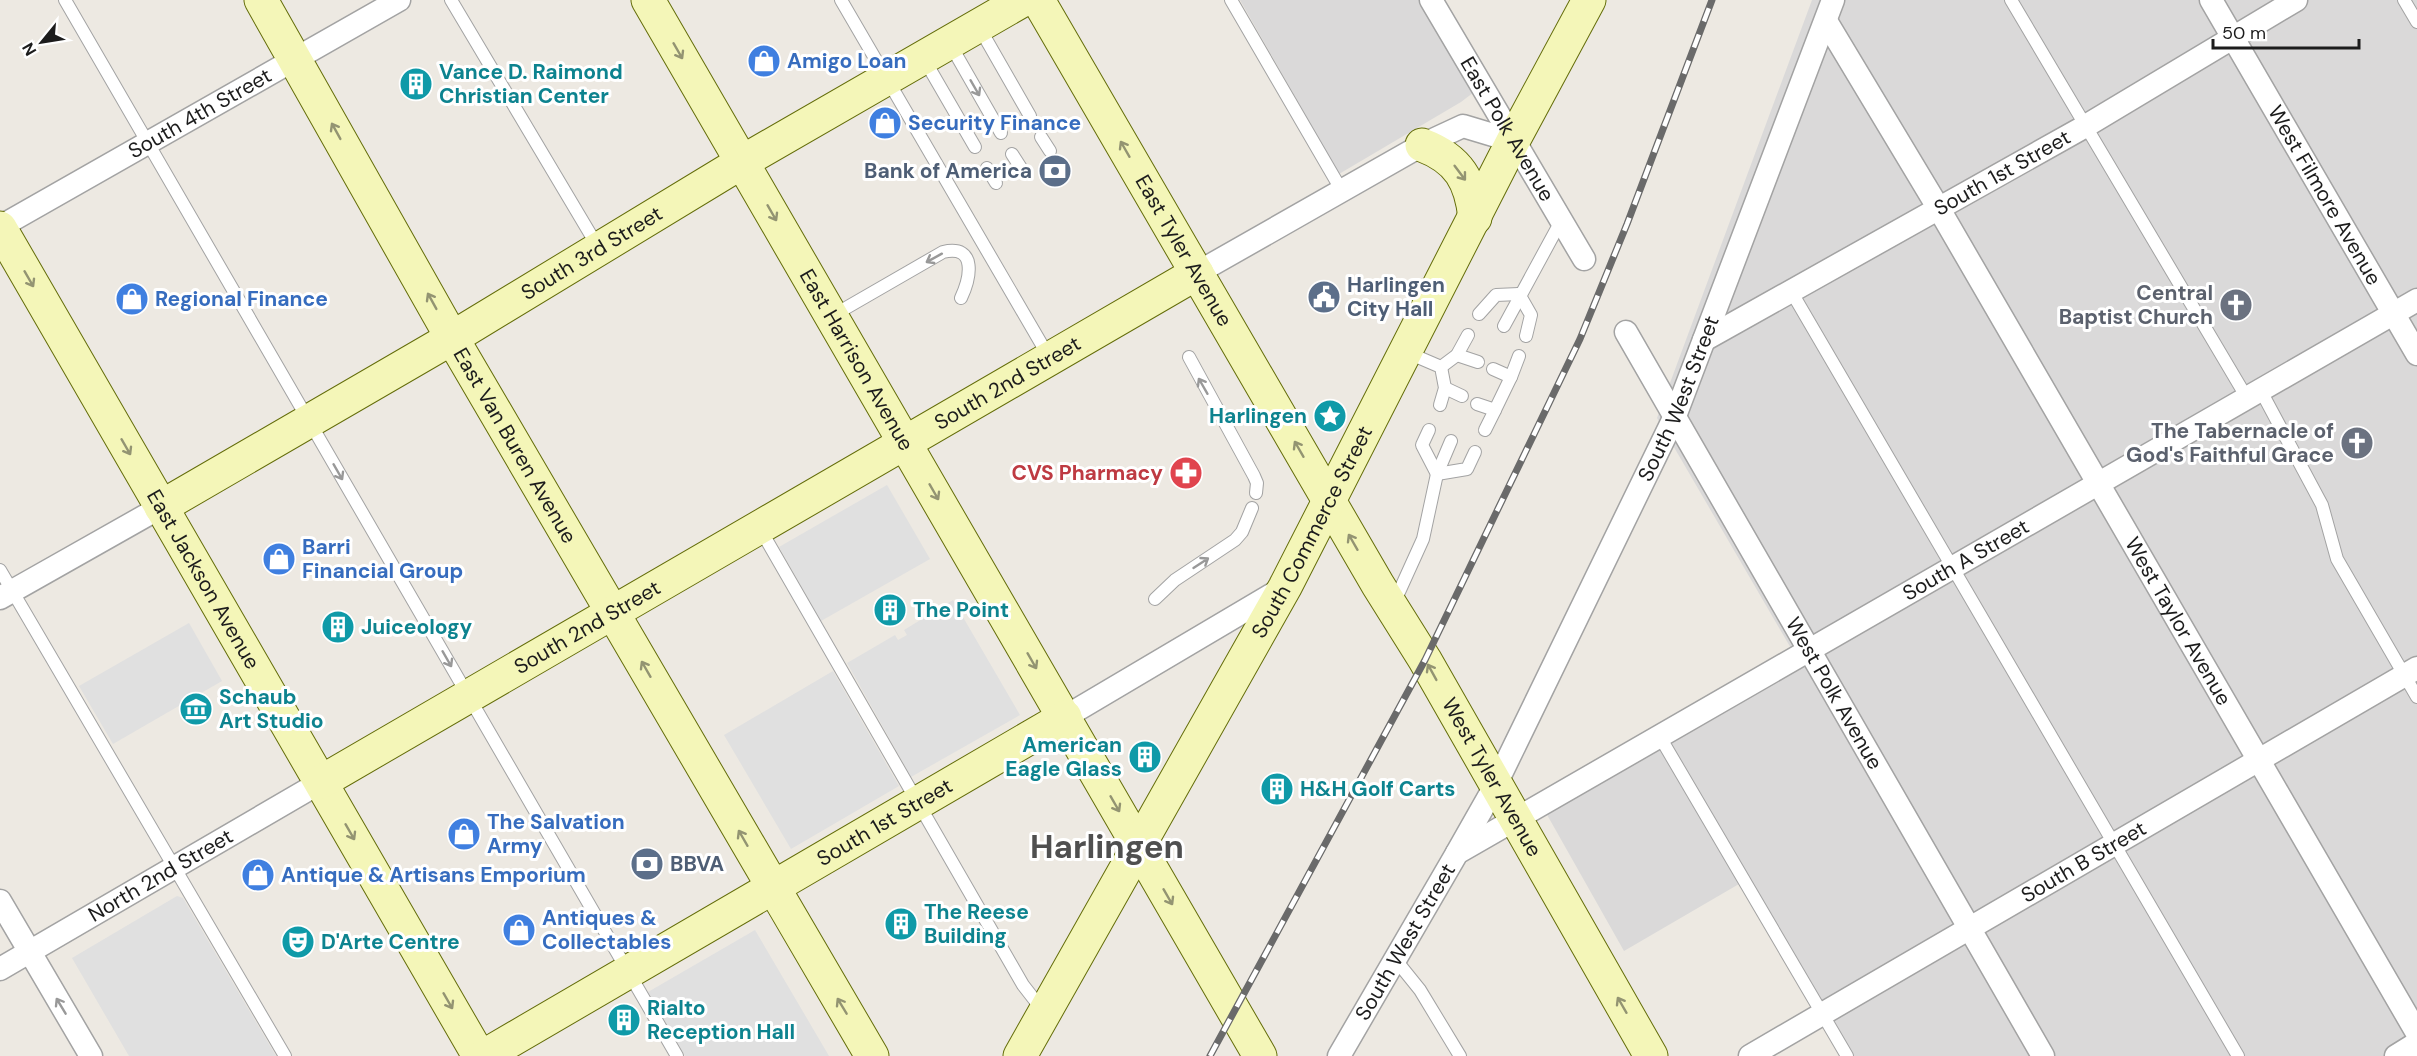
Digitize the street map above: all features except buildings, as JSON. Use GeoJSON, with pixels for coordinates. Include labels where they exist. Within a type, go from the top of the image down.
{"type":"FeatureCollection","features":[{"type":"Feature","properties":{"kind":"street","name":"East Van Buren Avenue"},"geometry":{"type":"LineString","coordinates":[[261,0],[452,338],[772,889],[872,1056]]}},
{"type":"Feature","properties":{"kind":"street","name":"South 4th Street"},"geometry":{"type":"LineString","coordinates":[[0,228],[399,0]]}},
{"type":"Feature","properties":{"kind":"street","name":"East Harrison Avenue"},"geometry":{"type":"LineString","coordinates":[[648,0],[1260,1056]]}},
{"type":"Feature","properties":{"kind":"street","name":"South 3rd Street"},"geometry":{"type":"LineString","coordinates":[[161,507],[452,338],[598,247],[742,162],[1023,0]]}},
{"type":"Feature","properties":{"kind":"street","name":"East Tyler Avenue"},"geometry":{"type":"LineString","coordinates":[[1038,0],[1329,500]]}},
{"type":"Feature","properties":{"kind":"street","name":"East Polk Avenue"},"geometry":{"type":"LineString","coordinates":[[1431,0],[1584,259]]}},
{"type":"Feature","properties":{"kind":"street","name":"South Commerce Street"},"geometry":{"type":"LineString","coordinates":[[1020,1056],[1285,586],[1513,141],[1589,0]]}},
{"type":"Feature","properties":{"kind":"street","name":"West Filmore Avenue"},"geometry":{"type":"LineString","coordinates":[[2211,0],[2417,354]]}},
{"type":"Feature","properties":{"kind":"street","name":"South 1st Street"},"geometry":{"type":"LineString","coordinates":[[1704,340],[2084,128],[2296,0]]}},
{"type":"Feature","properties":{"kind":"street","name":"West Taylor Avenue"},"geometry":{"type":"LineString","coordinates":[[1830,10],[1939,209],[2097,485],[2417,1033]]}},
{"type":"Feature","properties":{"kind":"street","name":"South West Street"},"geometry":{"type":"LineString","coordinates":[[1339,1056],[1495,786],[1675,416],[1830,10]]}},
{"type":"Feature","properties":{"kind":"street","name":"South 2nd Street"},"geometry":{"type":"LineString","coordinates":[[321,782],[612,610],[1422,145],[1463,126],[1513,141]]}},
{"type":"Feature","properties":{"kind":"street"},"geometry":{"type":"LineString","coordinates":[[1422,145],[1440,152],[1460,172],[1472,193],[1474,218]]}},
{"type":"Feature","properties":{"kind":"street","name":"East Jackson Avenue"},"geometry":{"type":"LineString","coordinates":[[0,228],[479,1056]]}},
{"type":"Feature","properties":{"kind":"street","name":"South A Street"},"geometry":{"type":"LineString","coordinates":[[1515,821],[2417,300]]}},
{"type":"Feature","properties":{"kind":"street","name":"West Polk Avenue"},"geometry":{"type":"LineString","coordinates":[[1626,332],[2043,1056]]}},
{"type":"Feature","properties":{"kind":"street","name":"West Tyler Avenue"},"geometry":{"type":"LineString","coordinates":[[1329,500],[1425,660],[1651,1056]]}},
{"type":"Feature","properties":{"kind":"street"},"geometry":{"type":"LineString","coordinates":[[6,595],[161,507]]}},
{"type":"Feature","properties":{"kind":"street","name":"South 1st Street"},"geometry":{"type":"LineString","coordinates":[[484,1056],[1285,586]]}},
{"type":"Feature","properties":{"kind":"street","name":"South B Street"},"geometry":{"type":"LineString","coordinates":[[1750,1056],[2410,672]]}},
{"type":"Feature","properties":{"kind":"street","name":"North 2nd Street"},"geometry":{"type":"LineString","coordinates":[[0,969],[321,782]]}},
{"type":"Feature","properties":{"kind":"street","name":"South West Street"},"geometry":{"type":"LineString","coordinates":[[1457,853],[1515,821]]}},
{"type":"Feature","properties":{"kind":"street"},"geometry":{"type":"LineString","coordinates":[[0,901],[91,1056]]}},
{"type":"Feature","properties":{"kind":"street"},"geometry":{"type":"LineString","coordinates":[[2396,1056],[2417,1043]]}},
{"type":"Feature","properties":{"kind":"lane"},"geometry":{"type":"LineString","coordinates":[[65,0],[678,1056]]}},
{"type":"Feature","properties":{"kind":"lane"},"geometry":{"type":"LineString","coordinates":[[451,0],[598,247]]}},
{"type":"Feature","properties":{"kind":"lane"},"geometry":{"type":"LineString","coordinates":[[841,0],[1050,358]]}},
{"type":"Feature","properties":{"kind":"lane"},"geometry":{"type":"LineString","coordinates":[[1231,0],[1342,190]]}},
{"type":"Feature","properties":{"kind":"lane"},"geometry":{"type":"LineString","coordinates":[[2011,0],[2084,128],[2322,505],[2337,559],[2410,672],[2417,697]]}},
{"type":"Feature","properties":{"kind":"lane"},"geometry":{"type":"LineString","coordinates":[[2404,0],[2417,22]]}},
{"type":"Feature","properties":{"kind":"lane"},"geometry":{"type":"LineString","coordinates":[[978,26],[1030,116]]}},
{"type":"Feature","properties":{"kind":"lane"},"geometry":{"type":"LineString","coordinates":[[937,50],[1001,133]]}},
{"type":"Feature","properties":{"kind":"lane"},"geometry":{"type":"LineString","coordinates":[[937,50],[975,147]]}},
{"type":"Feature","properties":{"kind":"lane"},"geometry":{"type":"LineString","coordinates":[[1041,137],[1050,151]]}},
{"type":"Feature","properties":{"kind":"lane"},"geometry":{"type":"LineString","coordinates":[[1012,154],[1021,168]]}},
{"type":"Feature","properties":{"kind":"lane"},"geometry":{"type":"LineString","coordinates":[[987,168],[996,183]]}},
{"type":"Feature","properties":{"kind":"lane"},"geometry":{"type":"LineString","coordinates":[[1504,326],[1519,294],[1561,221]]}},
{"type":"Feature","properties":{"kind":"lane"},"geometry":{"type":"LineString","coordinates":[[832,316],[937,255],[952,250],[963,255],[971,270],[970,280],[961,298]]}},
{"type":"Feature","properties":{"kind":"lane"},"geometry":{"type":"LineString","coordinates":[[1791,291],[2238,1056]]}},
{"type":"Feature","properties":{"kind":"lane"},"geometry":{"type":"LineString","coordinates":[[1479,314],[1496,295],[1519,294]]}},
{"type":"Feature","properties":{"kind":"lane"},"geometry":{"type":"LineString","coordinates":[[1519,294],[1531,315],[1526,336]]}},
{"type":"Feature","properties":{"kind":"lane"},"geometry":{"type":"LineString","coordinates":[[1441,367],[1457,354],[1468,335]]}},
{"type":"Feature","properties":{"kind":"lane"},"geometry":{"type":"LineString","coordinates":[[1405,351],[1441,367]]}},
{"type":"Feature","properties":{"kind":"lane"},"geometry":{"type":"LineString","coordinates":[[1457,354],[1478,362]]}},
{"type":"Feature","properties":{"kind":"lane"},"geometry":{"type":"LineString","coordinates":[[1485,430],[1519,356]]}},
{"type":"Feature","properties":{"kind":"lane"},"geometry":{"type":"LineString","coordinates":[[1189,357],[1254,476],[1257,483],[1256,493]]}},
{"type":"Feature","properties":{"kind":"lane"},"geometry":{"type":"LineString","coordinates":[[1440,405],[1446,388],[1441,367]]}},
{"type":"Feature","properties":{"kind":"lane"},"geometry":{"type":"LineString","coordinates":[[1493,369],[1511,377]]}},
{"type":"Feature","properties":{"kind":"lane"},"geometry":{"type":"LineString","coordinates":[[1446,388],[1462,396]]}},
{"type":"Feature","properties":{"kind":"lane"},"geometry":{"type":"LineString","coordinates":[[1477,404],[1495,411]]}},
{"type":"Feature","properties":{"kind":"lane"},"geometry":{"type":"LineString","coordinates":[[1429,430],[1422,445],[1437,474]]}},
{"type":"Feature","properties":{"kind":"lane"},"geometry":{"type":"LineString","coordinates":[[1392,607],[1423,539],[1437,474],[1451,441]]}},
{"type":"Feature","properties":{"kind":"lane"},"geometry":{"type":"LineString","coordinates":[[1437,474],[1467,469],[1474,452]]}},
{"type":"Feature","properties":{"kind":"lane"},"geometry":{"type":"LineString","coordinates":[[1155,598],[1175,580],[1235,540],[1242,532],[1252,508]]}},
{"type":"Feature","properties":{"kind":"lane"},"geometry":{"type":"LineString","coordinates":[[758,526],[1023,986],[1044,1012]]}},
{"type":"Feature","properties":{"kind":"lane"},"geometry":{"type":"LineString","coordinates":[[0,570],[6,595],[175,867],[285,1056]]}},
{"type":"Feature","properties":{"kind":"lane"},"geometry":{"type":"LineString","coordinates":[[1660,737],[1847,1056]]}},
{"type":"Feature","properties":{"kind":"lane"},"geometry":{"type":"LineString","coordinates":[[1395,959],[1420,990],[1460,1056]]}},
{"type":"Feature","properties":{"kind":"shaded area"},"geometry":{"type":"Polygon","coordinates":[[[1240,0],[1445,0],[1490,80],[1461,102],[1339,174],[1240,0]]]}},
{"type":"Feature","properties":{"kind":"shaded area"},"geometry":{"type":"Polygon","coordinates":[[[1812,0],[2417,0],[2417,1056],[1840,1056],[1739,884],[1624,951],[1537,797],[1792,650],[1657,418],[1812,0]]]}},
{"type":"Feature","properties":{"kind":"shaded area"},"geometry":{"type":"Polygon","coordinates":[[[887,485],[930,559],[821,621],[779,547],[887,485]]]}},
{"type":"Feature","properties":{"kind":"shaded area"},"geometry":{"type":"Polygon","coordinates":[[[953,600],[1020,715],[911,777],[847,663],[895,635],[898,640],[907,635],[904,630],[953,600]]]}},
{"type":"Feature","properties":{"kind":"shaded area"},"geometry":{"type":"Polygon","coordinates":[[[189,623],[222,681],[113,744],[79,686],[189,623]]]}},
{"type":"Feature","properties":{"kind":"shaded area"},"geometry":{"type":"Polygon","coordinates":[[[833,671],[899,786],[791,849],[724,735],[833,671]]]}},
{"type":"Feature","properties":{"kind":"shaded area"},"geometry":{"type":"Polygon","coordinates":[[[177,896],[183,898],[276,1056],[129,1056],[72,958],[177,896]]]}},
{"type":"Feature","properties":{"kind":"shaded area"},"geometry":{"type":"Polygon","coordinates":[[[755,930],[829,1056],[685,1056],[648,992],[755,930]]]}},
{"type":"Feature","properties":{"kind":"railway"},"geometry":{"type":"LineString","coordinates":[[1210,1056],[1425,660],[1580,339],[1627,224],[1712,0]]}},
{"type":"Feature","properties":{"kind":"place","name":"Amigo Loan"},"geometry":{"type":"Point","coordinates":[764,61]}},
{"type":"Feature","properties":{"kind":"place","name":"Vance D. Raimond Christian Center"},"geometry":{"type":"Point","coordinates":[416,84]}},
{"type":"Feature","properties":{"kind":"place","name":"Security Finance"},"geometry":{"type":"Point","coordinates":[885,123]}},
{"type":"Feature","properties":{"kind":"place","name":"Bank of America"},"geometry":{"type":"Point","coordinates":[1055,171]}},
{"type":"Feature","properties":{"kind":"place","name":"Harlingen City Hall"},"geometry":{"type":"Point","coordinates":[1324,297]}},
{"type":"Feature","properties":{"kind":"place","name":"Regional Finance"},"geometry":{"type":"Point","coordinates":[132,299]}},
{"type":"Feature","properties":{"kind":"place","name":"Central Baptist Church"},"geometry":{"type":"Point","coordinates":[2236,305]}},
{"type":"Feature","properties":{"kind":"place","name":"Harlingen"},"geometry":{"type":"Point","coordinates":[1330,416]}},
{"type":"Feature","properties":{"kind":"place","name":"The Tabernacle of God's Faithful Grace"},"geometry":{"type":"Point","coordinates":[2357,443]}},
{"type":"Feature","properties":{"kind":"place","name":"CVS Pharmacy"},"geometry":{"type":"Point","coordinates":[1186,473]}},
{"type":"Feature","properties":{"kind":"place","name":"Barri Financial Group"},"geometry":{"type":"Point","coordinates":[279,559]}},
{"type":"Feature","properties":{"kind":"place","name":"The Point"},"geometry":{"type":"Point","coordinates":[890,610]}},
{"type":"Feature","properties":{"kind":"place","name":"Juiceology"},"geometry":{"type":"Point","coordinates":[338,627]}},
{"type":"Feature","properties":{"kind":"place","name":"Schaub Art Studio"},"geometry":{"type":"Point","coordinates":[196,709]}},
{"type":"Feature","properties":{"kind":"place","name":"American Eagle Glass"},"geometry":{"type":"Point","coordinates":[1145,757]}},
{"type":"Feature","properties":{"kind":"place","name":"H&H Golf Carts"},"geometry":{"type":"Point","coordinates":[1277,789]}},
{"type":"Feature","properties":{"kind":"place","name":"The Salvation Army"},"geometry":{"type":"Point","coordinates":[464,834]}},
{"type":"Feature","properties":{"kind":"place","name":"BBVA"},"geometry":{"type":"Point","coordinates":[647,864]}},
{"type":"Feature","properties":{"kind":"place","name":"Antique & Artisans Emporium"},"geometry":{"type":"Point","coordinates":[258,875]}},
{"type":"Feature","properties":{"kind":"place","name":"The Reese Building"},"geometry":{"type":"Point","coordinates":[901,924]}},
{"type":"Feature","properties":{"kind":"place","name":"Antiques & Collectables"},"geometry":{"type":"Point","coordinates":[519,930]}},
{"type":"Feature","properties":{"kind":"place","name":"D'Arte Centre"},"geometry":{"type":"Point","coordinates":[298,942]}},
{"type":"Feature","properties":{"kind":"place","name":"Rialto Reception Hall"},"geometry":{"type":"Point","coordinates":[624,1020]}},
{"type":"Feature","properties":{"kind":"district","name":"Harlingen"},"geometry":{"type":"Point","coordinates":[1107,846]}}]}
